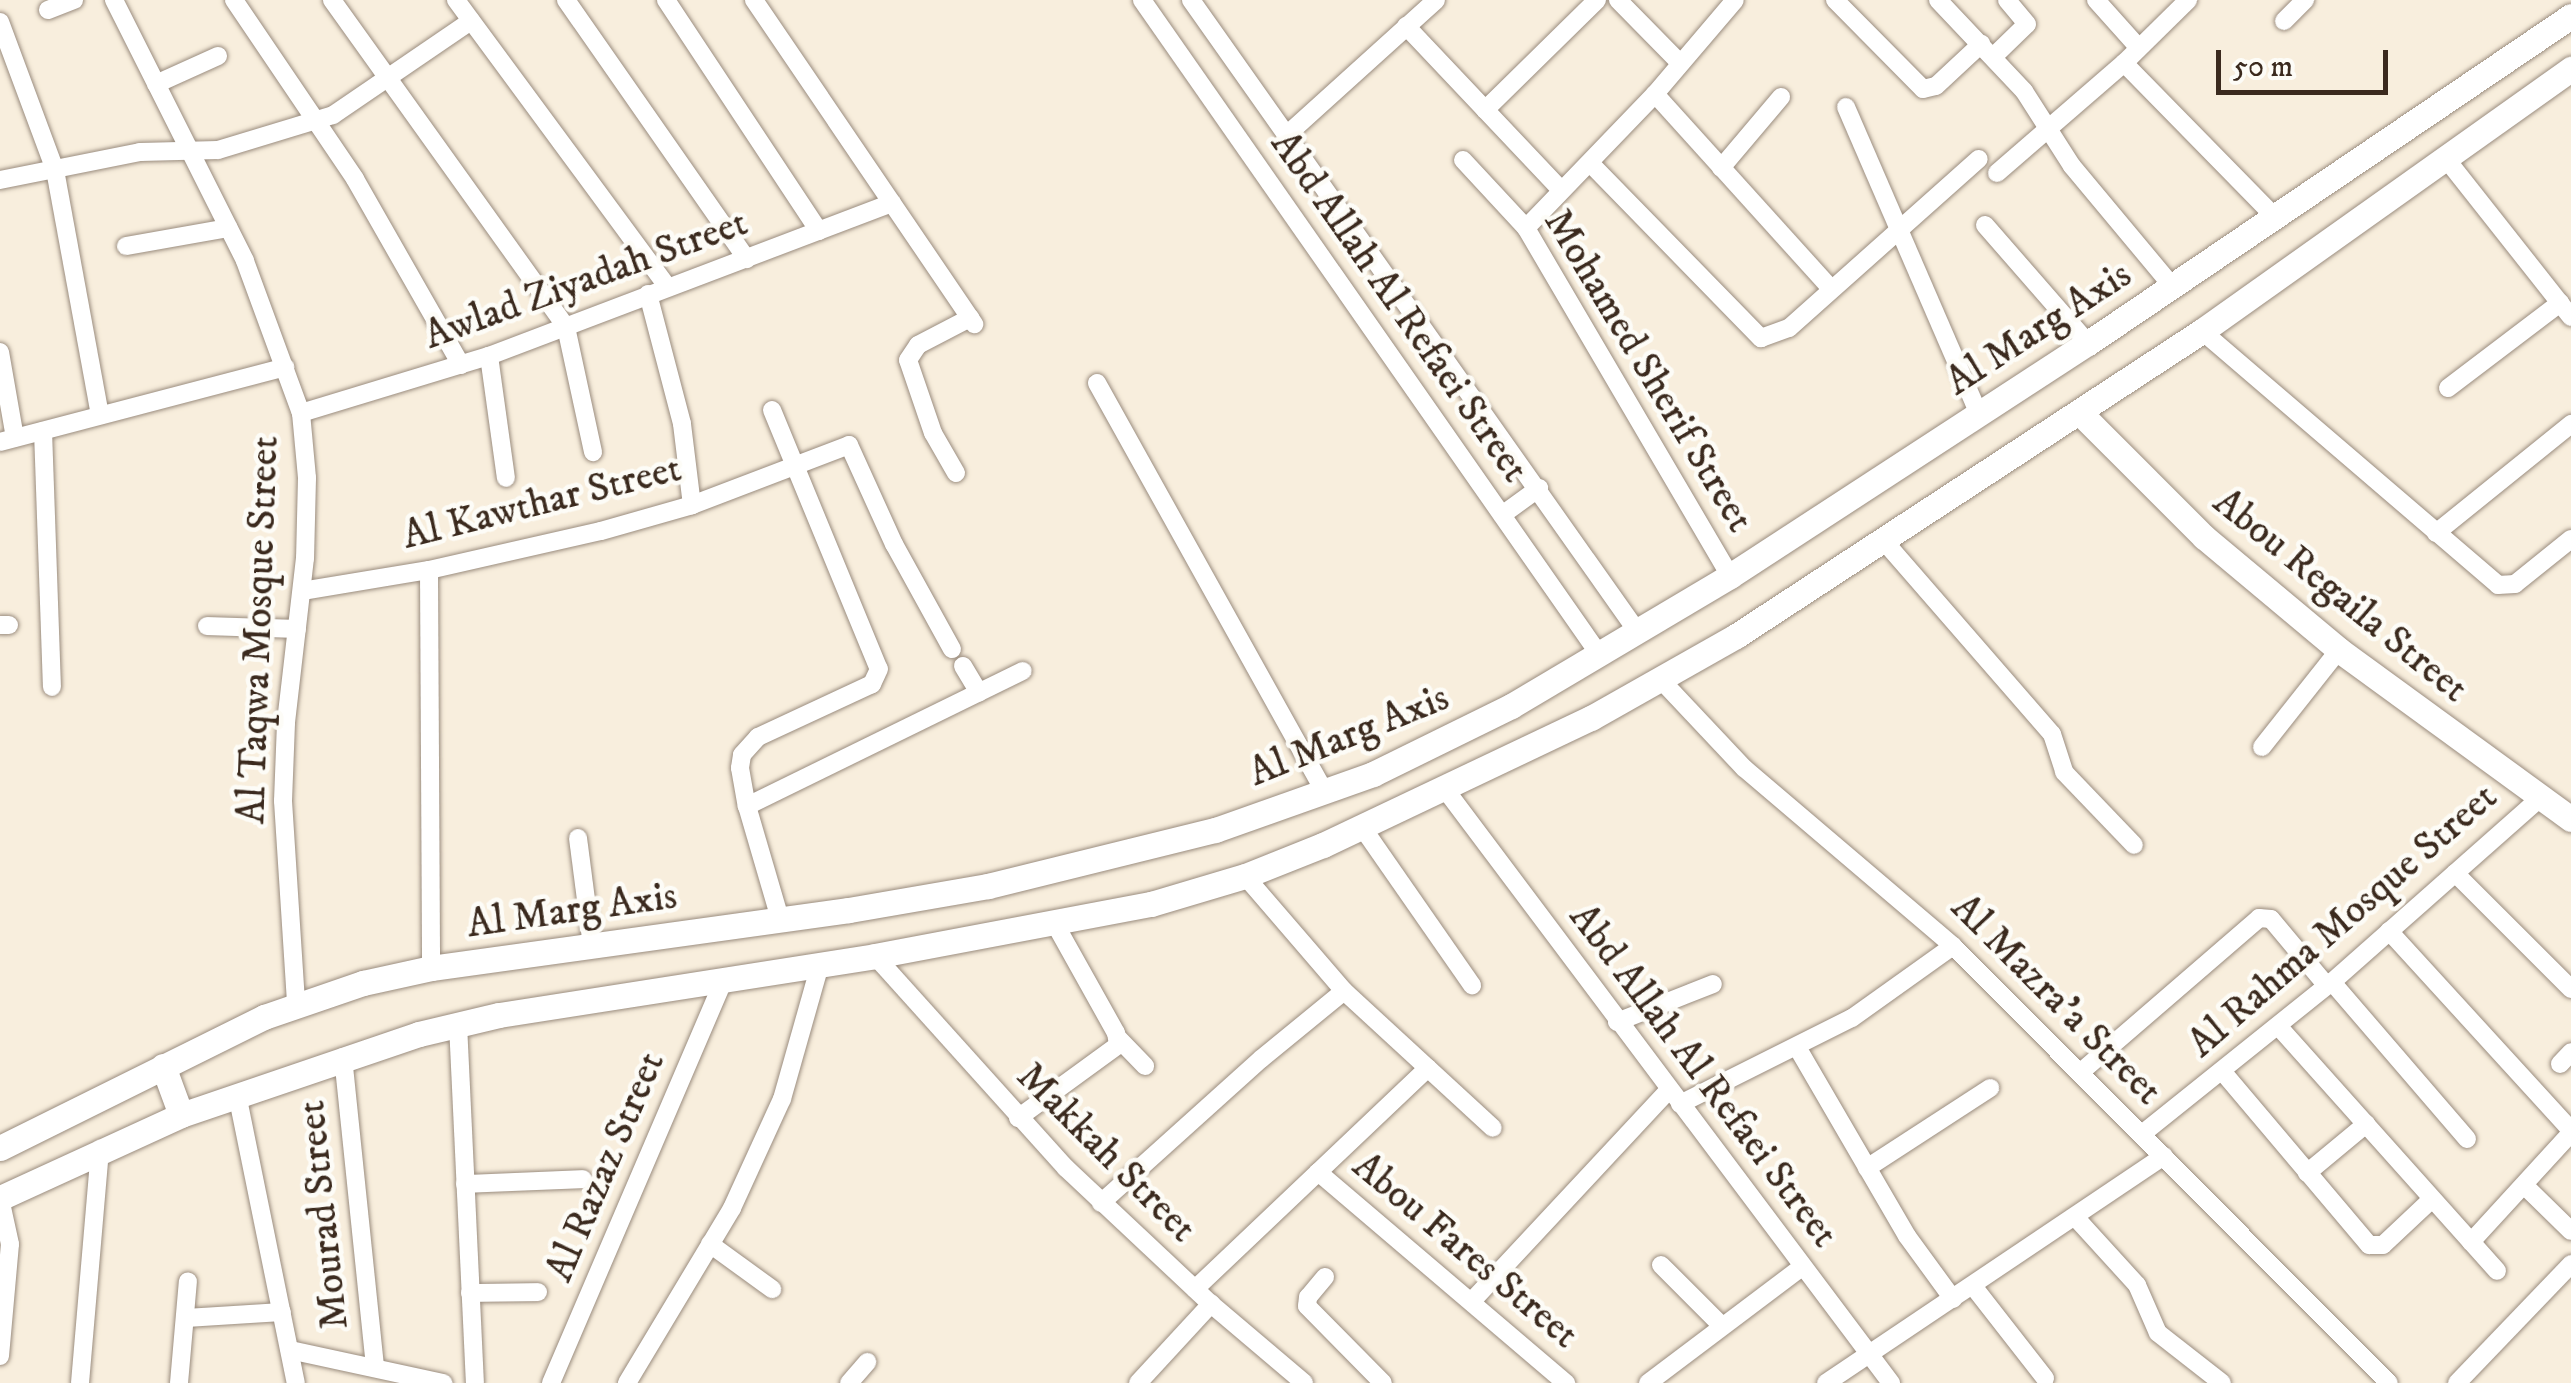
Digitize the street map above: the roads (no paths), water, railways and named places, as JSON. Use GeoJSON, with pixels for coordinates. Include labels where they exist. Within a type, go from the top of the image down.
{"type":"FeatureCollection","features":[{"type":"Feature","properties":{"kind":"main road","name":"Al Marg Axis"},"geometry":{"type":"LineString","coordinates":[[0,1148],[296,1004],[431,968],[919,898],[1056,870],[1215,830],[1326,792],[1466,730],[1730,576],[2088,343],[2571,16]]}},
{"type":"Feature","properties":{"kind":"main road","name":"Al Marg Axis"},"geometry":{"type":"LineString","coordinates":[[0,1198],[100,1149],[237,1094],[343,1057],[458,1024],[875,956],[1151,904],[1245,876],[1362,827],[1661,680],[1884,541],[2202,331],[2571,69]]}},
{"type":"Feature","properties":{"kind":"main road","name":"Abou Regaila Street"},"geometry":{"type":"LineString","coordinates":[[2079,412],[2204,537],[2339,650],[2571,820]]}},
{"type":"Feature","properties":{"kind":"main road"},"geometry":{"type":"LineString","coordinates":[[164,1066],[182,1115]]}},
{"type":"Feature","properties":{"kind":"street"},"geometry":{"type":"LineString","coordinates":[[48,10],[74,0]]}},
{"type":"Feature","properties":{"kind":"street","name":"Al Taqwa Mosque Street"},"geometry":{"type":"LineString","coordinates":[[114,0],[228,228],[301,413],[307,478],[302,591],[286,723],[283,801],[296,1004]]}},
{"type":"Feature","properties":{"kind":"street"},"geometry":{"type":"LineString","coordinates":[[234,0],[312,122],[355,179],[461,364]]}},
{"type":"Feature","properties":{"kind":"street"},"geometry":{"type":"LineString","coordinates":[[332,0],[566,327],[593,452]]}},
{"type":"Feature","properties":{"kind":"street"},"geometry":{"type":"LineString","coordinates":[[456,0],[667,286]]}},
{"type":"Feature","properties":{"kind":"street"},"geometry":{"type":"LineString","coordinates":[[566,0],[747,259]]}},
{"type":"Feature","properties":{"kind":"street"},"geometry":{"type":"LineString","coordinates":[[666,0],[820,231]]}},
{"type":"Feature","properties":{"kind":"street"},"geometry":{"type":"LineString","coordinates":[[754,0],[972,321],[918,345],[908,360],[933,433],[956,473]]}},
{"type":"Feature","properties":{"kind":"street","name":"Abd Allah Al Refaei Street"},"geometry":{"type":"LineString","coordinates":[[1142,0],[1599,654]]}},
{"type":"Feature","properties":{"kind":"street","name":"Abd Allah Al Refaei Street"},"geometry":{"type":"LineString","coordinates":[[1191,0],[1540,488],[1637,631]]}},
{"type":"Feature","properties":{"kind":"street"},"geometry":{"type":"LineString","coordinates":[[1288,133],[1436,0]]}},
{"type":"Feature","properties":{"kind":"street"},"geometry":{"type":"LineString","coordinates":[[1486,110],[1596,0]]}},
{"type":"Feature","properties":{"kind":"street"},"geometry":{"type":"LineString","coordinates":[[1618,0],[1680,62]]}},
{"type":"Feature","properties":{"kind":"street"},"geometry":{"type":"LineString","coordinates":[[1526,228],[1655,94],[1735,0]]}},
{"type":"Feature","properties":{"kind":"street"},"geometry":{"type":"LineString","coordinates":[[1835,0],[1923,89],[1936,86],[2028,24],[2007,0]]}},
{"type":"Feature","properties":{"kind":"street"},"geometry":{"type":"LineString","coordinates":[[1938,0],[2024,91],[2072,166],[2172,286]]}},
{"type":"Feature","properties":{"kind":"street"},"geometry":{"type":"LineString","coordinates":[[1998,172],[2124,63],[2188,0]]}},
{"type":"Feature","properties":{"kind":"street"},"geometry":{"type":"LineString","coordinates":[[2284,21],[2305,0]]}},
{"type":"Feature","properties":{"kind":"street"},"geometry":{"type":"LineString","coordinates":[[2565,0],[2571,8]]}},
{"type":"Feature","properties":{"kind":"street"},"geometry":{"type":"LineString","coordinates":[[2103,3],[2140,48]]}},
{"type":"Feature","properties":{"kind":"street"},"geometry":{"type":"LineString","coordinates":[[0,180],[140,152],[218,150],[333,115],[471,21]]}},
{"type":"Feature","properties":{"kind":"street"},"geometry":{"type":"LineString","coordinates":[[0,22],[55,170],[100,415]]}},
{"type":"Feature","properties":{"kind":"street"},"geometry":{"type":"LineString","coordinates":[[1406,26],[1561,190]]}},
{"type":"Feature","properties":{"kind":"street"},"geometry":{"type":"LineString","coordinates":[[156,84],[218,56]]}},
{"type":"Feature","properties":{"kind":"street"},"geometry":{"type":"LineString","coordinates":[[2124,63],[2275,218]]}},
{"type":"Feature","properties":{"kind":"street"},"geometry":{"type":"LineString","coordinates":[[1655,94],[1830,288]]}},
{"type":"Feature","properties":{"kind":"street"},"geometry":{"type":"LineString","coordinates":[[1721,168],[1781,97]]}},
{"type":"Feature","properties":{"kind":"street"},"geometry":{"type":"LineString","coordinates":[[1846,107],[1980,414]]}},
{"type":"Feature","properties":{"kind":"street"},"geometry":{"type":"LineString","coordinates":[[1590,163],[1761,338],[1788,328],[1979,159]]}},
{"type":"Feature","properties":{"kind":"street","name":"Mohamed Sherif Street"},"geometry":{"type":"LineString","coordinates":[[1464,160],[1526,228],[1730,576]]}},
{"type":"Feature","properties":{"kind":"street"},"geometry":{"type":"LineString","coordinates":[[2447,160],[2565,310],[2448,388]]}},
{"type":"Feature","properties":{"kind":"street","name":"Awlad Ziyadah Street"},"geometry":{"type":"LineString","coordinates":[[301,413],[489,356],[892,203]]}},
{"type":"Feature","properties":{"kind":"street"},"geometry":{"type":"LineString","coordinates":[[1985,225],[2088,343]]}},
{"type":"Feature","properties":{"kind":"street"},"geometry":{"type":"LineString","coordinates":[[126,246],[228,228]]}},
{"type":"Feature","properties":{"kind":"street"},"geometry":{"type":"LineString","coordinates":[[648,294],[682,424],[692,504]]}},
{"type":"Feature","properties":{"kind":"street"},"geometry":{"type":"LineString","coordinates":[[2202,331],[2483,576],[2505,586],[2526,576],[2571,539]]}},
{"type":"Feature","properties":{"kind":"street"},"geometry":{"type":"LineString","coordinates":[[0,352],[7,440],[285,367]]}},
{"type":"Feature","properties":{"kind":"street"},"geometry":{"type":"LineString","coordinates":[[489,356],[506,478]]}},
{"type":"Feature","properties":{"kind":"street"},"geometry":{"type":"LineString","coordinates":[[1097,383],[1326,792]]}},
{"type":"Feature","properties":{"kind":"street"},"geometry":{"type":"LineString","coordinates":[[772,410],[879,669],[872,684],[748,744],[740,768],[780,919]]}},
{"type":"Feature","properties":{"kind":"street"},"geometry":{"type":"LineString","coordinates":[[2436,533],[2571,424]]}},
{"type":"Feature","properties":{"kind":"street"},"geometry":{"type":"LineString","coordinates":[[43,431],[52,687]]}},
{"type":"Feature","properties":{"kind":"street","name":"Al Kawthar Street"},"geometry":{"type":"LineString","coordinates":[[302,591],[429,570],[601,531],[692,504],[844,445],[853,448],[894,544],[952,649]]}},
{"type":"Feature","properties":{"kind":"street"},"geometry":{"type":"LineString","coordinates":[[1502,515],[1540,488]]}},
{"type":"Feature","properties":{"kind":"street"},"geometry":{"type":"LineString","coordinates":[[1884,541],[2057,740],[2064,772],[2134,845]]}},
{"type":"Feature","properties":{"kind":"street"},"geometry":{"type":"LineString","coordinates":[[429,570],[431,968]]}},
{"type":"Feature","properties":{"kind":"street"},"geometry":{"type":"LineString","coordinates":[[208,626],[297,629]]}},
{"type":"Feature","properties":{"kind":"street"},"geometry":{"type":"LineString","coordinates":[[2262,747],[2339,650]]}},
{"type":"Feature","properties":{"kind":"street"},"geometry":{"type":"LineString","coordinates":[[963,666],[979,693]]}},
{"type":"Feature","properties":{"kind":"street"},"geometry":{"type":"LineString","coordinates":[[747,806],[1023,670]]}},
{"type":"Feature","properties":{"kind":"street","name":"Al Mazra'a Street"},"geometry":{"type":"LineString","coordinates":[[1661,680],[1744,768],[1954,946],[2389,1383]]}},
{"type":"Feature","properties":{"kind":"street","name":"Abd Allah Al Refaei Street"},"geometry":{"type":"LineString","coordinates":[[1445,788],[1891,1383]]}},
{"type":"Feature","properties":{"kind":"street","name":"Al Rahma Mosque Street"},"geometry":{"type":"LineString","coordinates":[[2142,1134],[2279,1028],[2541,797]]}},
{"type":"Feature","properties":{"kind":"street"},"geometry":{"type":"LineString","coordinates":[[1362,827],[1472,985]]}},
{"type":"Feature","properties":{"kind":"street"},"geometry":{"type":"LineString","coordinates":[[578,838],[592,946]]}},
{"type":"Feature","properties":{"kind":"street"},"geometry":{"type":"LineString","coordinates":[[2455,873],[2571,989]]}},
{"type":"Feature","properties":{"kind":"street"},"geometry":{"type":"LineString","coordinates":[[1245,876],[1344,991],[1493,1128]]}},
{"type":"Feature","properties":{"kind":"street"},"geometry":{"type":"LineString","coordinates":[[2082,1072],[2259,918],[2271,919],[2467,1139]]}},
{"type":"Feature","properties":{"kind":"street"},"geometry":{"type":"LineString","coordinates":[[1055,924],[1118,1038],[1145,1066]]}},
{"type":"Feature","properties":{"kind":"street"},"geometry":{"type":"LineString","coordinates":[[2389,931],[2571,1131],[2471,1242]]}},
{"type":"Feature","properties":{"kind":"street"},"geometry":{"type":"LineString","coordinates":[[1472,1301],[1674,1097],[1797,1047],[1904,984],[1954,946]]}},
{"type":"Feature","properties":{"kind":"street","name":"Makkah Street"},"geometry":{"type":"LineString","coordinates":[[875,956],[1018,1118],[1101,1202],[1304,1383]]}},
{"type":"Feature","properties":{"kind":"street"},"geometry":{"type":"LineString","coordinates":[[627,1383],[710,1244],[782,1100],[820,965]]}},
{"type":"Feature","properties":{"kind":"street","name":"Al Razaz Street"},"geometry":{"type":"LineString","coordinates":[[551,1383],[724,979]]}},
{"type":"Feature","properties":{"kind":"street"},"geometry":{"type":"LineString","coordinates":[[1617,1022],[1713,984]]}},
{"type":"Feature","properties":{"kind":"street"},"geometry":{"type":"LineString","coordinates":[[1101,1202],[1261,1059],[1344,991]]}},
{"type":"Feature","properties":{"kind":"street"},"geometry":{"type":"LineString","coordinates":[[458,1024],[474,1383]]}},
{"type":"Feature","properties":{"kind":"street"},"geometry":{"type":"LineString","coordinates":[[2279,1028],[2497,1271]]}},
{"type":"Feature","properties":{"kind":"street"},"geometry":{"type":"LineString","coordinates":[[1018,1118],[1114,1051],[1118,1038]]}},
{"type":"Feature","properties":{"kind":"street"},"geometry":{"type":"LineString","coordinates":[[1797,1047],[1906,1236],[1954,1299]]}},
{"type":"Feature","properties":{"kind":"street","name":"Mourad Street"},"geometry":{"type":"LineString","coordinates":[[343,1057],[375,1366]]}},
{"type":"Feature","properties":{"kind":"street"},"geometry":{"type":"LineString","coordinates":[[1195,1289],[1428,1068]]}},
{"type":"Feature","properties":{"kind":"street"},"geometry":{"type":"LineString","coordinates":[[2222,1072],[2373,1248],[2383,1246],[2432,1199]]}},
{"type":"Feature","properties":{"kind":"street"},"geometry":{"type":"LineString","coordinates":[[1867,1168],[1990,1088]]}},
{"type":"Feature","properties":{"kind":"street"},"geometry":{"type":"LineString","coordinates":[[237,1094],[296,1383]]}},
{"type":"Feature","properties":{"kind":"street"},"geometry":{"type":"LineString","coordinates":[[2307,1174],[2366,1124]]}},
{"type":"Feature","properties":{"kind":"street"},"geometry":{"type":"LineString","coordinates":[[80,1383],[100,1149]]}},
{"type":"Feature","properties":{"kind":"street"},"geometry":{"type":"LineString","coordinates":[[1826,1383],[2164,1156]]}},
{"type":"Feature","properties":{"kind":"street","name":"Abou Fares Street"},"geometry":{"type":"LineString","coordinates":[[1318,1172],[1566,1383]]}},
{"type":"Feature","properties":{"kind":"street"},"geometry":{"type":"LineString","coordinates":[[465,1184],[583,1179]]}},
{"type":"Feature","properties":{"kind":"street"},"geometry":{"type":"LineString","coordinates":[[2525,1186],[2571,1231]]}},
{"type":"Feature","properties":{"kind":"street"},"geometry":{"type":"LineString","coordinates":[[0,1198],[10,1244],[0,1356]]}},
{"type":"Feature","properties":{"kind":"street"},"geometry":{"type":"LineString","coordinates":[[2076,1218],[2138,1285],[2158,1332],[2222,1383]]}},
{"type":"Feature","properties":{"kind":"street"},"geometry":{"type":"LineString","coordinates":[[710,1244],[772,1289]]}},
{"type":"Feature","properties":{"kind":"street"},"geometry":{"type":"LineString","coordinates":[[2457,1383],[2571,1264]]}},
{"type":"Feature","properties":{"kind":"street"},"geometry":{"type":"LineString","coordinates":[[1661,1265],[1721,1325]]}},
{"type":"Feature","properties":{"kind":"street"},"geometry":{"type":"LineString","coordinates":[[1648,1383],[1802,1267]]}},
{"type":"Feature","properties":{"kind":"street"},"geometry":{"type":"LineString","coordinates":[[1325,1276],[1308,1297],[1308,1306],[1383,1383]]}},
{"type":"Feature","properties":{"kind":"street"},"geometry":{"type":"LineString","coordinates":[[179,1383],[188,1281]]}},
{"type":"Feature","properties":{"kind":"street"},"geometry":{"type":"LineString","coordinates":[[1974,1286],[2045,1378]]}},
{"type":"Feature","properties":{"kind":"street"},"geometry":{"type":"LineString","coordinates":[[470,1293],[538,1292]]}},
{"type":"Feature","properties":{"kind":"street"},"geometry":{"type":"LineString","coordinates":[[1138,1383],[1211,1304]]}},
{"type":"Feature","properties":{"kind":"street"},"geometry":{"type":"LineString","coordinates":[[186,1318],[282,1312]]}},
{"type":"Feature","properties":{"kind":"street"},"geometry":{"type":"LineString","coordinates":[[290,1350],[443,1383]]}},
{"type":"Feature","properties":{"kind":"street"},"geometry":{"type":"LineString","coordinates":[[849,1383],[868,1362]]}}]}
